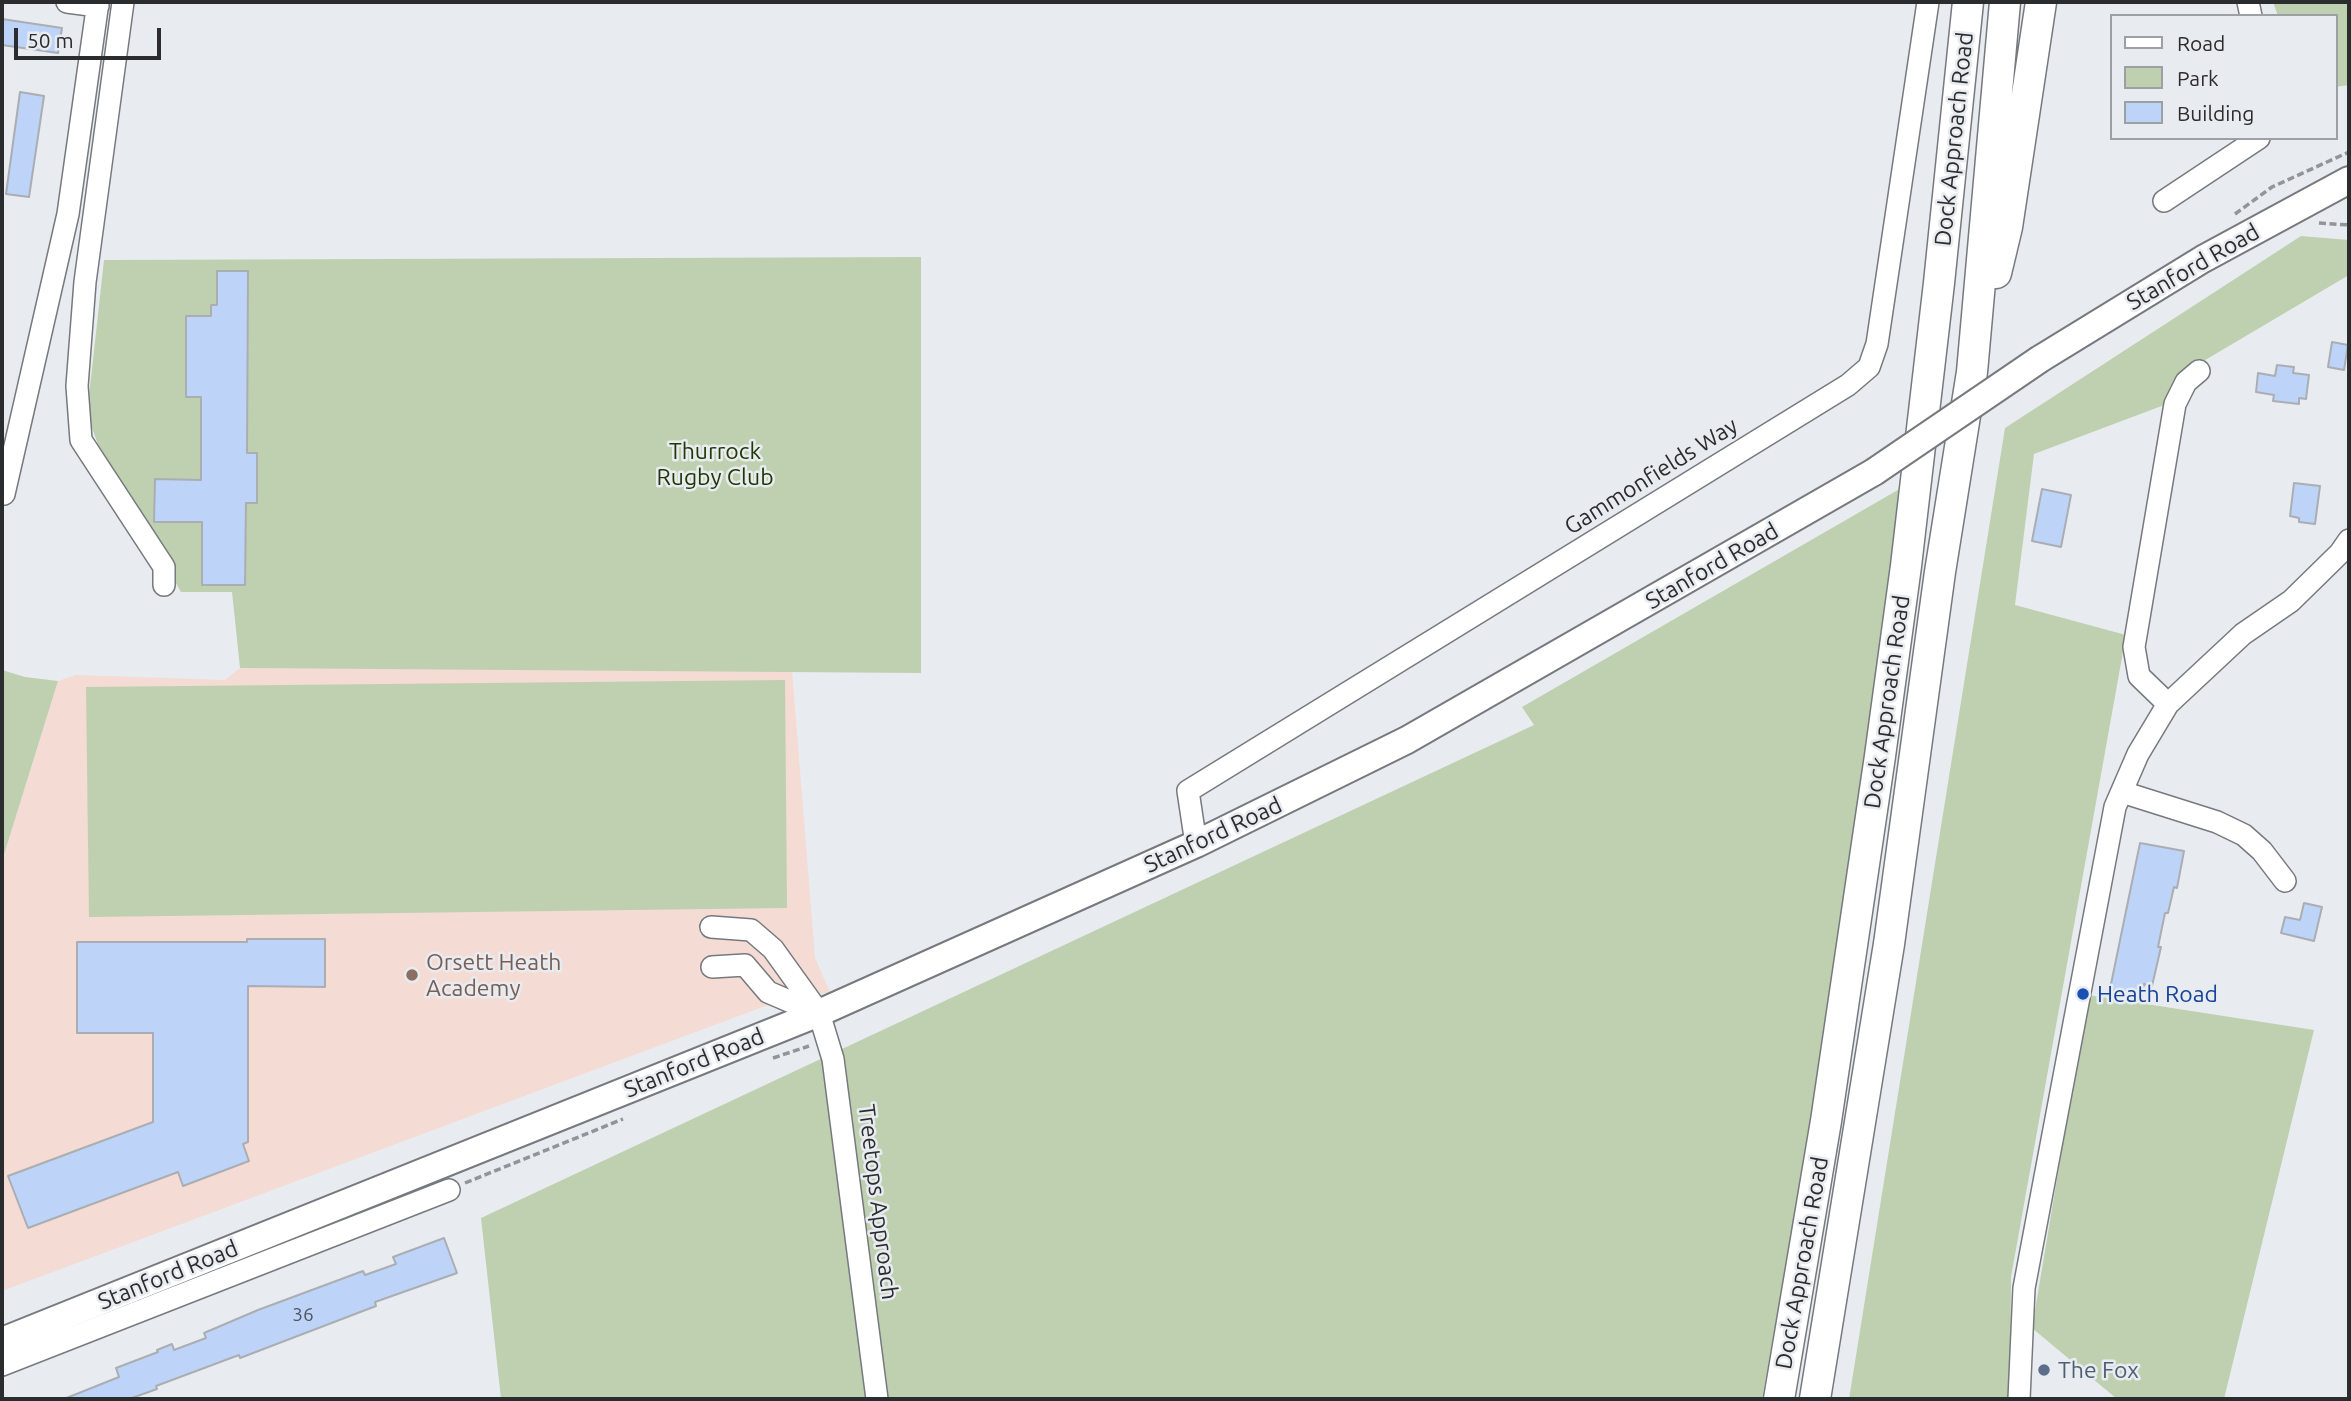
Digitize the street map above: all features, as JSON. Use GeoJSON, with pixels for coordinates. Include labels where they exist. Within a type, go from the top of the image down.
{"type":"FeatureCollection","features":[{"type":"Feature","properties":{"kind":"highway","name":"Dock Approach Road"},"geometry":{"type":"LineString","coordinates":[[1779,1399],[1826,1121],[1906,566],[1968,2]]}},
{"type":"Feature","properties":{"kind":"highway"},"geometry":{"type":"LineString","coordinates":[[1972,372],[2005,2]]}},
{"type":"Feature","properties":{"kind":"highway"},"geometry":{"type":"LineString","coordinates":[[1972,372],[2007,227],[2040,2]]}},
{"type":"Feature","properties":{"kind":"highway","name":"Dock Approach Road"},"geometry":{"type":"LineString","coordinates":[[1815,1399],[1889,944],[1940,572],[1972,372]]}},
{"type":"Feature","properties":{"kind":"main road","name":"Stanford Road"},"geometry":{"type":"LineString","coordinates":[[2,1341],[819,1013],[1196,844],[1407,740],[1874,472],[2040,359],[2203,258],[2349,180]]}},
{"type":"Feature","properties":{"kind":"street"},"geometry":{"type":"LineString","coordinates":[[2,493],[4,494],[68,214],[98,4],[67,2]]}},
{"type":"Feature","properties":{"kind":"street"},"geometry":{"type":"LineString","coordinates":[[122,2],[85,282],[78,400],[81,440],[164,566],[164,585]]}},
{"type":"Feature","properties":{"kind":"street","name":"Gammonfields Way"},"geometry":{"type":"LineString","coordinates":[[1196,844],[1188,791],[1836,393],[1870,367],[1877,345],[1928,2]]}},
{"type":"Feature","properties":{"kind":"street"},"geometry":{"type":"LineString","coordinates":[[2164,201],[2256,140]]}},
{"type":"Feature","properties":{"kind":"street"},"geometry":{"type":"LineString","coordinates":[[2168,704],[2139,676],[2134,647],[2175,404],[2186,382],[2199,371]]}},
{"type":"Feature","properties":{"kind":"street"},"geometry":{"type":"LineString","coordinates":[[2019,1399],[2024,1288],[2115,807],[2138,754],[2168,704],[2243,634],[2291,601],[2340,553],[2349,540]]}},
{"type":"Feature","properties":{"kind":"street"},"geometry":{"type":"LineString","coordinates":[[2122,792],[2217,822],[2244,835],[2262,851],[2285,881]]}},
{"type":"Feature","properties":{"kind":"street"},"geometry":{"type":"LineString","coordinates":[[711,927],[751,930],[754,950],[746,965]]}},
{"type":"Feature","properties":{"kind":"street","name":"Treetops Approach"},"geometry":{"type":"LineString","coordinates":[[751,930],[773,949],[819,1013],[833,1059],[877,1399]]}},
{"type":"Feature","properties":{"kind":"street"},"geometry":{"type":"LineString","coordinates":[[746,965],[768,992],[819,1013]]}},
{"type":"Feature","properties":{"kind":"street"},"geometry":{"type":"LineString","coordinates":[[712,967],[746,965]]}},
{"type":"Feature","properties":{"kind":"street"},"geometry":{"type":"LineString","coordinates":[[2,1365],[449,1190]]}},
{"type":"Feature","properties":{"kind":"path"},"geometry":{"type":"LineString","coordinates":[[772,1059],[809,1045]]}},
{"type":"Feature","properties":{"kind":"path"},"geometry":{"type":"LineString","coordinates":[[449,1190],[631,1115]]}},
{"type":"Feature","properties":{"kind":"shaded area","name":"Orsett Heath Academy"},"geometry":{"type":"Polygon","coordinates":[[[240,668],[792,670],[815,958],[830,992],[768,1005],[2,1291],[2,861],[58,681],[76,675],[225,680],[240,668]]]}},
{"type":"Feature","properties":{"kind":"green space"},"geometry":{"type":"Polygon","coordinates":[[[2273,2],[2349,2],[2349,85],[2337,87],[2337,14],[2277,14],[2273,2]]]}},
{"type":"Feature","properties":{"kind":"green space"},"geometry":{"type":"Polygon","coordinates":[[[2301,236],[2349,240],[2349,275],[2185,372],[2167,404],[2034,454],[2015,605],[2126,635],[2011,1277],[2010,1399],[1849,1399],[2005,428],[2301,236]]]}},
{"type":"Feature","properties":{"kind":"green space","name":"Thurrock Rugby Club"},"geometry":{"type":"Polygon","coordinates":[[[921,257],[921,673],[240,668],[232,592],[181,592],[100,450],[87,414],[104,260],[921,257]]]}},
{"type":"Feature","properties":{"kind":"green space"},"geometry":{"type":"Polygon","coordinates":[[[1903,487],[1814,1109],[1762,1399],[501,1399],[481,1218],[1534,725],[1522,707],[1903,487]]]}},
{"type":"Feature","properties":{"kind":"green space"},"geometry":{"type":"Polygon","coordinates":[[[2,670],[25,677],[58,681],[2,861],[2,670]]]}},
{"type":"Feature","properties":{"kind":"green space"},"geometry":{"type":"Polygon","coordinates":[[[785,680],[787,908],[89,917],[86,687],[785,680]]]}},
{"type":"Feature","properties":{"kind":"green space"},"geometry":{"type":"Polygon","coordinates":[[[2088,995],[2314,1030],[2224,1399],[2117,1399],[2032,1328],[2088,995]]]}},
{"type":"Feature","properties":{"kind":"building"},"geometry":{"type":"Polygon","coordinates":[[[2,19],[62,28],[58,53],[2,45],[2,19]]]}},
{"type":"Feature","properties":{"kind":"building"},"geometry":{"type":"Polygon","coordinates":[[[20,92],[44,96],[29,197],[6,194],[20,92]]]}},
{"type":"Feature","properties":{"kind":"building"},"geometry":{"type":"Polygon","coordinates":[[[217,271],[248,271],[247,453],[257,453],[257,503],[246,503],[245,585],[202,585],[202,522],[154,522],[155,479],[201,480],[201,397],[186,397],[186,316],[211,316],[211,305],[217,305],[217,271]]]}},
{"type":"Feature","properties":{"kind":"building"},"geometry":{"type":"Polygon","coordinates":[[[2332,342],[2348,345],[2344,370],[2328,367],[2332,342]]]}},
{"type":"Feature","properties":{"kind":"building"},"geometry":{"type":"Polygon","coordinates":[[[2277,365],[2294,367],[2293,373],[2309,375],[2306,399],[2299,398],[2299,404],[2273,401],[2274,395],[2256,392],[2258,373],[2275,376],[2277,365]]]}},
{"type":"Feature","properties":{"kind":"building"},"geometry":{"type":"Polygon","coordinates":[[[2294,483],[2320,486],[2315,524],[2299,522],[2299,518],[2290,516],[2294,483]]]}},
{"type":"Feature","properties":{"kind":"building"},"geometry":{"type":"Polygon","coordinates":[[[2042,489],[2071,495],[2061,547],[2032,541],[2042,489]]]}},
{"type":"Feature","properties":{"kind":"building"},"geometry":{"type":"Polygon","coordinates":[[[2140,843],[2184,851],[2177,888],[2174,887],[2168,913],[2165,913],[2152,986],[2144,984],[2142,996],[2110,989],[2140,843]]]}},
{"type":"Feature","properties":{"kind":"building"},"geometry":{"type":"Polygon","coordinates":[[[2304,903],[2322,907],[2314,941],[2281,933],[2285,917],[2300,920],[2304,903]]]}},
{"type":"Feature","properties":{"kind":"building"},"geometry":{"type":"Polygon","coordinates":[[[247,939],[325,939],[325,987],[248,986],[248,1142],[243,1144],[249,1161],[183,1186],[178,1172],[28,1228],[8,1176],[153,1122],[153,1033],[77,1033],[77,942],[247,942],[247,939]]]}},
{"type":"Feature","properties":{"kind":"building"},"geometry":{"type":"Polygon","coordinates":[[[444,1238],[457,1273],[375,1302],[376,1306],[240,1358],[239,1355],[156,1386],[157,1389],[129,1399],[64,1399],[119,1377],[116,1368],[158,1352],[157,1350],[172,1344],[174,1350],[206,1338],[204,1333],[258,1310],[363,1271],[365,1275],[396,1264],[393,1257],[444,1238]]]}},
{"type":"Feature","properties":{"kind":"place","name":"Orsett Heath Academy"},"geometry":{"type":"Point","coordinates":[412,975]}},
{"type":"Feature","properties":{"kind":"place","name":"Heath Road"},"geometry":{"type":"Point","coordinates":[2083,994]}},
{"type":"Feature","properties":{"kind":"place","name":"The Fox"},"geometry":{"type":"Point","coordinates":[2044,1370]}}]}
